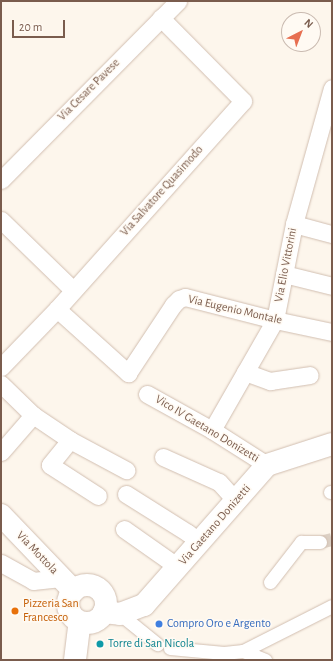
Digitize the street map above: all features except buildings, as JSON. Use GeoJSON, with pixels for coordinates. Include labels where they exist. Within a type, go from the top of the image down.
{"type":"FeatureCollection","features":[{"type":"Feature","properties":{"kind":"street","name":"Via Cesare Pavese"},"geometry":{"type":"LineString","coordinates":[[1,180],[178,1]]}},
{"type":"Feature","properties":{"kind":"street","name":"Via Salvatore Quasimodo"},"geometry":{"type":"LineString","coordinates":[[2,364],[57,309],[243,101],[161,18]]}},
{"type":"Feature","properties":{"kind":"street","name":"Via Elio Vittorini"},"geometry":{"type":"LineString","coordinates":[[212,430],[275,320],[294,224],[327,122],[332,88]]}},
{"type":"Feature","properties":{"kind":"street"},"geometry":{"type":"LineString","coordinates":[[1,220],[73,290]]}},
{"type":"Feature","properties":{"kind":"street"},"geometry":{"type":"LineString","coordinates":[[294,224],[332,234]]}},
{"type":"Feature","properties":{"kind":"street"},"geometry":{"type":"LineString","coordinates":[[284,274],[332,286]]}},
{"type":"Feature","properties":{"kind":"street","name":"Via Eugenio Montale"},"geometry":{"type":"LineString","coordinates":[[57,309],[128,373],[173,305],[179,299],[185,297],[275,320],[332,332]]}},
{"type":"Feature","properties":{"kind":"street"},"geometry":{"type":"LineString","coordinates":[[245,372],[270,381],[310,375]]}},
{"type":"Feature","properties":{"kind":"street"},"geometry":{"type":"LineString","coordinates":[[1,384],[33,415],[70,440],[126,470]]}},
{"type":"Feature","properties":{"kind":"street","name":"Vico IV Gaetano Donizetti"},"geometry":{"type":"LineString","coordinates":[[147,394],[212,430],[267,465]]}},
{"type":"Feature","properties":{"kind":"street"},"geometry":{"type":"LineString","coordinates":[[1,452],[33,415]]}},
{"type":"Feature","properties":{"kind":"street"},"geometry":{"type":"LineString","coordinates":[[70,440],[50,465],[98,496]]}},
{"type":"Feature","properties":{"kind":"street"},"geometry":{"type":"LineString","coordinates":[[267,465],[332,444]]}},
{"type":"Feature","properties":{"kind":"street"},"geometry":{"type":"LineString","coordinates":[[163,457],[218,482],[236,500]]}},
{"type":"Feature","properties":{"kind":"street","name":"Via Gaetano Donizetti"},"geometry":{"type":"LineString","coordinates":[[80,622],[91,622],[112,613],[144,605],[267,465]]}},
{"type":"Feature","properties":{"kind":"street"},"geometry":{"type":"LineString","coordinates":[[126,494],[188,533],[199,542]]}},
{"type":"Feature","properties":{"kind":"street","name":"Via Mottola"},"geometry":{"type":"LineString","coordinates":[[1,515],[67,584]]}},
{"type":"Feature","properties":{"kind":"street"},"geometry":{"type":"LineString","coordinates":[[124,529],[178,567]]}},
{"type":"Feature","properties":{"kind":"street"},"geometry":{"type":"LineString","coordinates":[[270,582],[301,542],[320,542]]}},
{"type":"Feature","properties":{"kind":"street"},"geometry":{"type":"LineString","coordinates":[[1,563],[32,581],[81,586],[88,585],[97,588],[104,595],[112,613],[157,644]]}},
{"type":"Feature","properties":{"kind":"street"},"geometry":{"type":"LineString","coordinates":[[67,584],[68,606],[72,615],[80,622],[75,660]]}},
{"type":"Feature","properties":{"kind":"street"},"geometry":{"type":"LineString","coordinates":[[243,652],[332,606]]}},
{"type":"Feature","properties":{"kind":"street"},"geometry":{"type":"LineString","coordinates":[[177,652],[243,652],[265,660]]}},
{"type":"Feature","properties":{"kind":"tunnel"},"geometry":{"type":"LineString","coordinates":[[320,542],[332,539]]}},
{"type":"Feature","properties":{"kind":"place","name":"Pizzeria San Francesco"},"geometry":{"type":"Point","coordinates":[15,611]}},
{"type":"Feature","properties":{"kind":"place","name":"Compro Oro e Argento"},"geometry":{"type":"Point","coordinates":[159,624]}},
{"type":"Feature","properties":{"kind":"place","name":"Torre di San Nicola"},"geometry":{"type":"Point","coordinates":[100,644]}}]}
